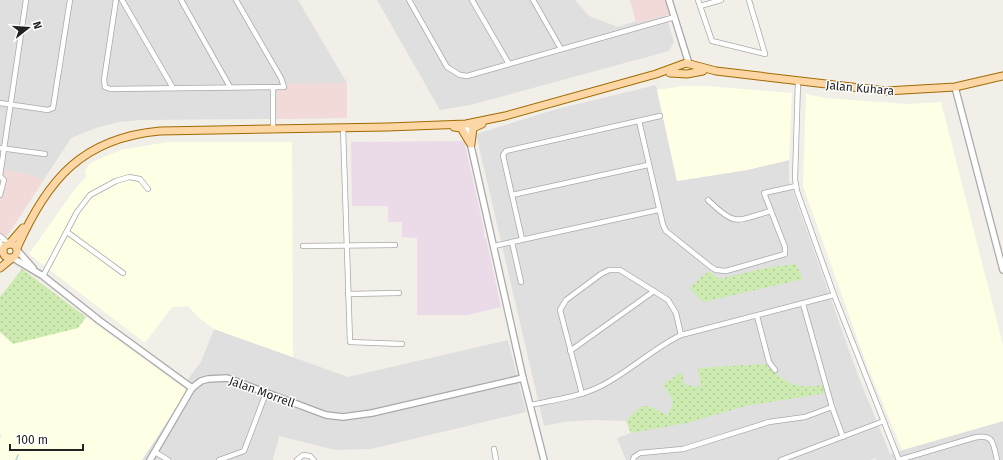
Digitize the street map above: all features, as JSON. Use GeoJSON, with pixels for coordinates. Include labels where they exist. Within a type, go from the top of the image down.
{"type":"FeatureCollection","features":[{"type":"Feature","properties":{"kind":"main road","name":"Jalan Kuhara"},"geometry":{"type":"LineString","coordinates":[[505,116],[686,67],[798,82],[886,91],[955,87],[1003,76]]}},
{"type":"Feature","properties":{"kind":"main road"},"geometry":{"type":"LineString","coordinates":[[3,249],[30,218],[48,191],[77,160],[111,142],[136,134],[160,131],[273,130],[448,125],[466,124],[505,116]]}},
{"type":"Feature","properties":{"kind":"main road"},"geometry":{"type":"LineString","coordinates":[[470,144],[474,127],[502,120],[505,116]]}},
{"type":"Feature","properties":{"kind":"main road"},"geometry":{"type":"LineString","coordinates":[[448,125],[461,128],[470,144]]}},
{"type":"Feature","properties":{"kind":"main road"},"geometry":{"type":"LineString","coordinates":[[0,268],[16,255],[30,218]]}},
{"type":"Feature","properties":{"kind":"main road"},"geometry":{"type":"LineString","coordinates":[[3,249],[14,245],[17,249]]}},
{"type":"Feature","properties":{"kind":"main road"},"geometry":{"type":"LineString","coordinates":[[3,249],[6,258],[12,259]]}},
{"type":"Feature","properties":{"kind":"street"},"geometry":{"type":"LineString","coordinates":[[0,195],[4,180],[0,176],[2,148],[11,105],[26,0]]}},
{"type":"Feature","properties":{"kind":"street"},"geometry":{"type":"LineString","coordinates":[[0,103],[52,109],[54,106],[70,0]]}},
{"type":"Feature","properties":{"kind":"street"},"geometry":{"type":"LineString","coordinates":[[116,0],[104,80],[105,87],[284,87],[281,78],[236,0]]}},
{"type":"Feature","properties":{"kind":"street"},"geometry":{"type":"LineString","coordinates":[[122,0],[173,88]]}},
{"type":"Feature","properties":{"kind":"street"},"geometry":{"type":"LineString","coordinates":[[181,0],[230,87]]}},
{"type":"Feature","properties":{"kind":"street"},"geometry":{"type":"LineString","coordinates":[[409,0],[447,67],[453,72],[467,76],[675,18]]}},
{"type":"Feature","properties":{"kind":"street"},"geometry":{"type":"LineString","coordinates":[[472,0],[509,64]]}},
{"type":"Feature","properties":{"kind":"street"},"geometry":{"type":"LineString","coordinates":[[533,0],[561,49]]}},
{"type":"Feature","properties":{"kind":"street"},"geometry":{"type":"LineString","coordinates":[[669,0],[683,47],[686,67]]}},
{"type":"Feature","properties":{"kind":"street"},"geometry":{"type":"LineString","coordinates":[[698,0],[712,41],[765,54],[749,0]]}},
{"type":"Feature","properties":{"kind":"street"},"geometry":{"type":"LineString","coordinates":[[700,6],[721,0]]}},
{"type":"Feature","properties":{"kind":"street"},"geometry":{"type":"LineString","coordinates":[[798,82],[796,186],[834,295],[899,460],[973,438],[985,436],[993,443],[997,460],[1003,458]]}},
{"type":"Feature","properties":{"kind":"street"},"geometry":{"type":"LineString","coordinates":[[273,87],[273,130]]}},
{"type":"Feature","properties":{"kind":"street"},"geometry":{"type":"LineString","coordinates":[[955,87],[1003,270]]}},
{"type":"Feature","properties":{"kind":"street"},"geometry":{"type":"LineString","coordinates":[[522,239],[503,155],[506,151],[660,116]]}},
{"type":"Feature","properties":{"kind":"street"},"geometry":{"type":"LineString","coordinates":[[639,121],[658,210],[666,231],[711,266],[721,271],[786,254],[785,246],[764,193],[796,186]]}},
{"type":"Feature","properties":{"kind":"street"},"geometry":{"type":"LineString","coordinates":[[466,124],[523,378],[544,460]]}},
{"type":"Feature","properties":{"kind":"street"},"geometry":{"type":"LineString","coordinates":[[343,128],[350,342],[402,344]]}},
{"type":"Feature","properties":{"kind":"street"},"geometry":{"type":"LineString","coordinates":[[2,148],[45,154]]}},
{"type":"Feature","properties":{"kind":"street"},"geometry":{"type":"LineString","coordinates":[[512,195],[648,165]]}},
{"type":"Feature","properties":{"kind":"street"},"geometry":{"type":"LineString","coordinates":[[43,276],[84,201],[104,187],[120,180],[134,177],[140,180],[148,189]]}},
{"type":"Feature","properties":{"kind":"street"},"geometry":{"type":"LineString","coordinates":[[708,200],[725,217],[735,220],[771,211]]}},
{"type":"Feature","properties":{"kind":"street"},"geometry":{"type":"LineString","coordinates":[[494,246],[658,210]]}},
{"type":"Feature","properties":{"kind":"street"},"geometry":{"type":"LineString","coordinates":[[67,232],[123,273]]}},
{"type":"Feature","properties":{"kind":"street"},"geometry":{"type":"LineString","coordinates":[[0,236],[3,249]]}},
{"type":"Feature","properties":{"kind":"street"},"geometry":{"type":"LineString","coordinates":[[512,242],[521,282]]}},
{"type":"Feature","properties":{"kind":"street"},"geometry":{"type":"LineString","coordinates":[[303,246],[395,245]]}},
{"type":"Feature","properties":{"kind":"street"},"geometry":{"type":"LineString","coordinates":[[17,249],[36,271]]}},
{"type":"Feature","properties":{"kind":"street"},"geometry":{"type":"LineString","coordinates":[[12,259],[43,276],[100,321],[192,388],[150,460]]}},
{"type":"Feature","properties":{"kind":"street"},"geometry":{"type":"LineString","coordinates":[[582,394],[560,310],[566,300],[602,274],[614,269],[620,270],[672,304],[677,318],[680,335]]}},
{"type":"Feature","properties":{"kind":"street"},"geometry":{"type":"LineString","coordinates":[[570,351],[654,291]]}},
{"type":"Feature","properties":{"kind":"street"},"geometry":{"type":"LineString","coordinates":[[348,294],[398,293]]}},
{"type":"Feature","properties":{"kind":"street"},"geometry":{"type":"LineString","coordinates":[[530,405],[582,394],[603,385],[666,342],[680,335],[834,295]]}},
{"type":"Feature","properties":{"kind":"street"},"geometry":{"type":"LineString","coordinates":[[803,304],[832,407],[843,437]]}},
{"type":"Feature","properties":{"kind":"street"},"geometry":{"type":"LineString","coordinates":[[757,316],[769,362],[775,370]]}},
{"type":"Feature","properties":{"kind":"street","name":"Jalan Morrell"},"geometry":{"type":"LineString","coordinates":[[192,388],[200,380],[220,378],[234,381],[326,415],[343,418],[378,412],[523,378]]}},
{"type":"Feature","properties":{"kind":"street"},"geometry":{"type":"LineString","coordinates":[[219,460],[244,452],[266,393]]}},
{"type":"Feature","properties":{"kind":"street"},"geometry":{"type":"LineString","coordinates":[[633,460],[634,456],[640,453],[683,450],[769,422],[805,417],[832,407]]}},
{"type":"Feature","properties":{"kind":"street"},"geometry":{"type":"LineString","coordinates":[[781,460],[884,421]]}},
{"type":"Feature","properties":{"kind":"street"},"geometry":{"type":"LineString","coordinates":[[494,449],[496,460]]}},
{"type":"Feature","properties":{"kind":"street"},"geometry":{"type":"LineString","coordinates":[[156,452],[168,460]]}},
{"type":"Feature","properties":{"kind":"street"},"geometry":{"type":"LineString","coordinates":[[297,460],[304,455],[314,459]]}},
{"type":"Feature","properties":{"kind":"shaded area"},"geometry":{"type":"Polygon","coordinates":[[[0,0],[298,0],[347,83],[347,118],[141,120],[119,122],[96,128],[71,138],[0,247],[0,0]]]}},
{"type":"Feature","properties":{"kind":"shaded area"},"geometry":{"type":"Polygon","coordinates":[[[377,0],[575,0],[589,16],[618,27],[636,21],[630,0],[665,0],[669,14],[666,15],[674,42],[669,51],[470,105],[440,110],[377,0]]]}},
{"type":"Feature","properties":{"kind":"shaded area"},"geometry":{"type":"Polygon","coordinates":[[[630,0],[665,0],[669,14],[637,23],[630,0]]]}},
{"type":"Feature","properties":{"kind":"shaded area"},"geometry":{"type":"Polygon","coordinates":[[[347,83],[347,118],[277,119],[277,84],[347,83]]]}},
{"type":"Feature","properties":{"kind":"shaded area"},"geometry":{"type":"Polygon","coordinates":[[[656,85],[677,181],[747,170],[789,160],[789,180],[857,373],[890,454],[1003,421],[1003,460],[876,460],[876,458],[870,460],[626,460],[617,438],[631,433],[626,421],[593,420],[563,422],[544,426],[476,134],[557,109],[656,85]]]}},
{"type":"Feature","properties":{"kind":"shaded area"},"geometry":{"type":"Polygon","coordinates":[[[684,86],[707,86],[792,93],[789,160],[747,170],[677,181],[657,90],[684,86]]]}},
{"type":"Feature","properties":{"kind":"shaded area"},"geometry":{"type":"Polygon","coordinates":[[[806,94],[825,98],[907,104],[941,102],[1003,345],[1003,421],[902,450],[866,363],[803,186],[806,94]]]}},
{"type":"Feature","properties":{"kind":"shaded area"},"geometry":{"type":"Polygon","coordinates":[[[464,141],[484,229],[484,237],[486,238],[501,307],[468,315],[417,315],[417,238],[402,237],[402,222],[388,222],[388,206],[352,206],[351,142],[464,141]]]}},
{"type":"Feature","properties":{"kind":"shaded area"},"geometry":{"type":"Polygon","coordinates":[[[168,142],[292,142],[293,357],[214,329],[198,317],[188,306],[172,307],[145,343],[29,254],[74,190],[86,177],[85,171],[90,163],[121,150],[168,142]]]}},
{"type":"Feature","properties":{"kind":"shaded area"},"geometry":{"type":"Polygon","coordinates":[[[4,170],[32,175],[43,180],[0,247],[0,176],[4,170]]]}},
{"type":"Feature","properties":{"kind":"shaded area"},"geometry":{"type":"Polygon","coordinates":[[[86,317],[186,390],[184,396],[142,460],[0,460],[0,438],[2,435],[0,433],[0,332],[13,343],[78,328],[86,317]]]}},
{"type":"Feature","properties":{"kind":"shaded area"},"geometry":{"type":"Polygon","coordinates":[[[214,329],[348,377],[508,340],[526,412],[371,449],[335,450],[279,436],[273,460],[142,460],[184,396],[188,379],[201,362],[214,329]]]}},
{"type":"Feature","properties":{"kind":"green space"},"geometry":{"type":"Polygon","coordinates":[[[796,264],[803,279],[703,302],[689,288],[709,271],[719,279],[765,268],[796,264]]]}},
{"type":"Feature","properties":{"kind":"green space"},"geometry":{"type":"Polygon","coordinates":[[[22,269],[86,317],[78,328],[13,344],[0,332],[0,297],[22,269]]]}},
{"type":"Feature","properties":{"kind":"green space"},"geometry":{"type":"Polygon","coordinates":[[[765,364],[784,380],[797,385],[823,385],[826,393],[746,406],[687,423],[631,433],[626,421],[642,407],[646,406],[668,415],[673,401],[663,384],[682,372],[685,385],[701,387],[698,368],[765,364]]]}},
{"type":"Feature","properties":{"kind":"waterway"},"geometry":{"type":"LineString","coordinates":[[16,460],[18,455]]}}]}
